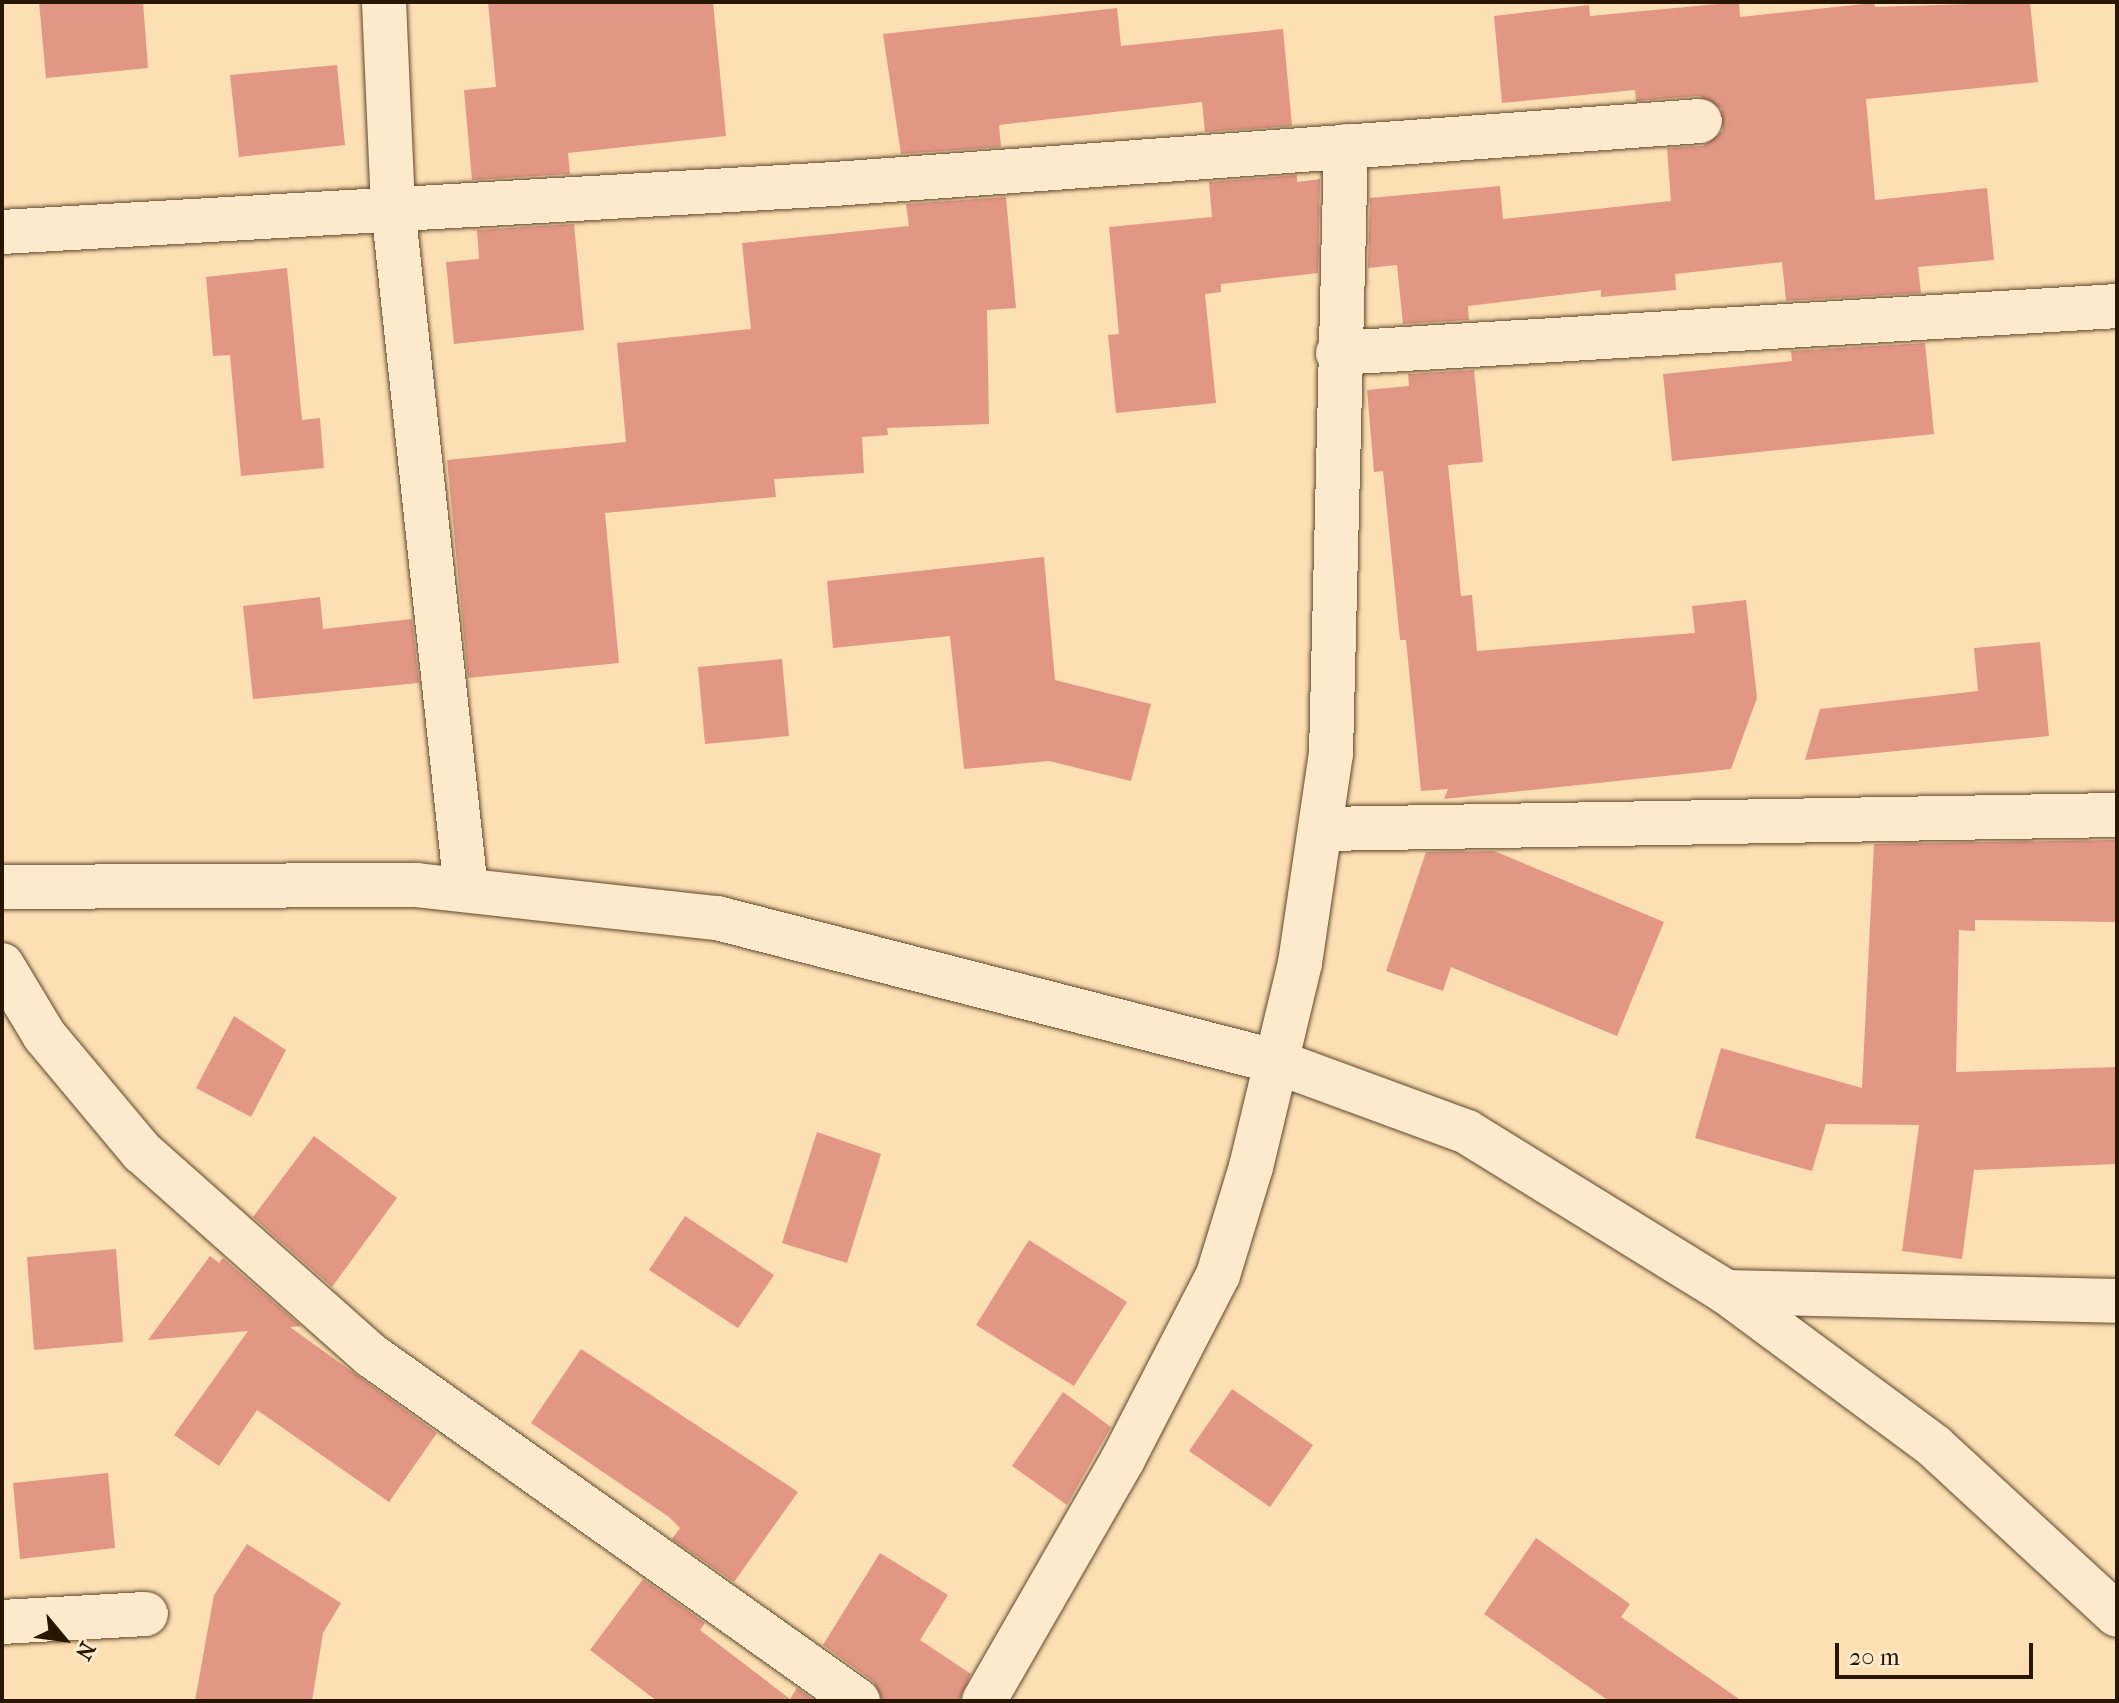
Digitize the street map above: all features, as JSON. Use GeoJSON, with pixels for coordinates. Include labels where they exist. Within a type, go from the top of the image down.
{"type":"FeatureCollection","features":[{"type":"Feature","properties":{"kind":"street"},"geometry":{"type":"LineString","coordinates":[[384,2],[393,207],[466,890]]}},
{"type":"Feature","properties":{"kind":"street"},"geometry":{"type":"LineString","coordinates":[[2,232],[393,207],[834,184],[1700,121]]}},
{"type":"Feature","properties":{"kind":"street"},"geometry":{"type":"LineString","coordinates":[[984,1701],[1116,1473],[1218,1275],[1251,1167],[1300,963],[1323,829],[1331,754],[1338,353],[1346,146]]}},
{"type":"Feature","properties":{"kind":"street"},"geometry":{"type":"LineString","coordinates":[[1338,353],[2117,306]]}},
{"type":"Feature","properties":{"kind":"street"},"geometry":{"type":"LineString","coordinates":[[1323,829],[2117,815]]}},
{"type":"Feature","properties":{"kind":"street"},"geometry":{"type":"LineString","coordinates":[[2,887],[401,885],[717,918],[1274,1061],[1467,1132],[1726,1292],[1934,1446],[2117,1615]]}},
{"type":"Feature","properties":{"kind":"street"},"geometry":{"type":"LineString","coordinates":[[2,965],[44,1035],[142,1152],[372,1356],[858,1701]]}},
{"type":"Feature","properties":{"kind":"street"},"geometry":{"type":"LineString","coordinates":[[1726,1292],[2117,1301]]}},
{"type":"Feature","properties":{"kind":"street"},"geometry":{"type":"LineString","coordinates":[[2,1622],[146,1614]]}},
{"type":"Feature","properties":{"kind":"building"},"geometry":{"type":"Polygon","coordinates":[[[39,2],[143,2],[148,68],[46,78],[39,2]]]}},
{"type":"Feature","properties":{"kind":"building"},"geometry":{"type":"Polygon","coordinates":[[[488,2],[713,2],[726,136],[568,153],[570,174],[472,180],[464,90],[496,87],[488,2]]]}},
{"type":"Feature","properties":{"kind":"building"},"geometry":{"type":"Polygon","coordinates":[[[1739,2],[1740,17],[1874,3],[1875,7],[2030,2],[2038,82],[1866,99],[1875,200],[1987,188],[1994,260],[1918,267],[1921,293],[1786,301],[1782,262],[1675,274],[1676,290],[1601,297],[1601,290],[1468,306],[1469,320],[1403,324],[1397,265],[1368,268],[1370,198],[1500,186],[1503,219],[1671,201],[1667,148],[1703,146],[1723,131],[1721,108],[1699,96],[1636,101],[1635,90],[1502,103],[1494,16],[1589,5],[1590,16],[1739,2]]]}},
{"type":"Feature","properties":{"kind":"building"},"geometry":{"type":"Polygon","coordinates":[[[1117,8],[1121,46],[1283,29],[1292,126],[1205,132],[1202,102],[999,125],[1001,147],[901,154],[883,34],[1117,8]]]}},
{"type":"Feature","properties":{"kind":"building"},"geometry":{"type":"Polygon","coordinates":[[[337,65],[345,145],[239,157],[230,75],[337,65]]]}},
{"type":"Feature","properties":{"kind":"building"},"geometry":{"type":"Polygon","coordinates":[[[1297,175],[1297,182],[1320,179],[1318,273],[1221,284],[1221,292],[1205,294],[1216,403],[1116,413],[1108,335],[1119,334],[1109,227],[1212,217],[1209,182],[1297,175]]]}},
{"type":"Feature","properties":{"kind":"building"},"geometry":{"type":"Polygon","coordinates":[[[1006,197],[1016,308],[987,310],[989,424],[887,428],[888,435],[862,437],[864,473],[774,479],[776,497],[605,513],[619,663],[468,678],[447,460],[626,442],[617,343],[751,329],[742,243],[909,226],[906,204],[1006,197]]]}},
{"type":"Feature","properties":{"kind":"building"},"geometry":{"type":"Polygon","coordinates":[[[574,224],[584,330],[454,344],[446,262],[479,259],[477,230],[574,224]]]}},
{"type":"Feature","properties":{"kind":"building"},"geometry":{"type":"Polygon","coordinates":[[[287,268],[302,420],[320,418],[324,468],[241,476],[230,355],[213,356],[206,277],[287,268]]]}},
{"type":"Feature","properties":{"kind":"building"},"geometry":{"type":"Polygon","coordinates":[[[1925,343],[1934,434],[1672,461],[1663,374],[1792,361],[1791,351],[1925,343]]]}},
{"type":"Feature","properties":{"kind":"building"},"geometry":{"type":"Polygon","coordinates":[[[1474,370],[1483,462],[1448,465],[1461,596],[1472,595],[1477,651],[1695,633],[1692,606],[1746,600],[1757,698],[1731,769],[1444,799],[1448,789],[1421,791],[1406,640],[1400,640],[1383,471],[1374,472],[1367,390],[1409,386],[1408,374],[1474,370]]]}},
{"type":"Feature","properties":{"kind":"building"},"geometry":{"type":"Polygon","coordinates":[[[1044,557],[1055,680],[1151,704],[1131,781],[1049,761],[964,769],[950,636],[833,648],[827,581],[1044,557]]]}},
{"type":"Feature","properties":{"kind":"building"},"geometry":{"type":"Polygon","coordinates":[[[320,597],[323,629],[412,619],[419,683],[253,699],[243,606],[320,597]]]}},
{"type":"Feature","properties":{"kind":"building"},"geometry":{"type":"Polygon","coordinates":[[[2040,642],[2049,736],[1805,760],[1820,709],[1978,691],[1974,648],[2040,642]]]}},
{"type":"Feature","properties":{"kind":"building"},"geometry":{"type":"Polygon","coordinates":[[[782,659],[789,736],[705,744],[698,667],[782,659]]]}},
{"type":"Feature","properties":{"kind":"building"},"geometry":{"type":"Polygon","coordinates":[[[2117,840],[2117,922],[1975,920],[1975,931],[1959,930],[1956,1072],[2117,1067],[2117,1164],[1974,1170],[1962,1259],[1902,1251],[1919,1125],[1826,1124],[1812,1171],[1695,1138],[1721,1048],[1862,1088],[1874,844],[2117,840]]]}},
{"type":"Feature","properties":{"kind":"building"},"geometry":{"type":"Polygon","coordinates":[[[1494,851],[1664,922],[1617,1036],[1451,967],[1443,991],[1386,971],[1426,852],[1494,851]]]}},
{"type":"Feature","properties":{"kind":"building"},"geometry":{"type":"Polygon","coordinates":[[[234,1016],[286,1050],[251,1117],[196,1088],[234,1016]]]}},
{"type":"Feature","properties":{"kind":"building"},"geometry":{"type":"Polygon","coordinates":[[[817,1132],[881,1154],[847,1263],[782,1243],[817,1132]]]}},
{"type":"Feature","properties":{"kind":"building"},"geometry":{"type":"Polygon","coordinates":[[[314,1136],[397,1198],[332,1287],[253,1217],[314,1136]]]}},
{"type":"Feature","properties":{"kind":"building"},"geometry":{"type":"Polygon","coordinates":[[[685,1216],[774,1275],[738,1328],[649,1270],[685,1216]]]}},
{"type":"Feature","properties":{"kind":"building"},"geometry":{"type":"Polygon","coordinates":[[[1029,1240],[1127,1302],[1074,1386],[976,1325],[1029,1240]]]}},
{"type":"Feature","properties":{"kind":"building"},"geometry":{"type":"Polygon","coordinates":[[[116,1249],[123,1342],[34,1350],[27,1257],[116,1249]]]}},
{"type":"Feature","properties":{"kind":"building"},"geometry":{"type":"Polygon","coordinates":[[[210,1256],[219,1263],[223,1258],[301,1326],[290,1327],[437,1433],[389,1502],[257,1410],[219,1466],[174,1435],[248,1331],[148,1340],[210,1256]]]}},
{"type":"Feature","properties":{"kind":"building"},"geometry":{"type":"Polygon","coordinates":[[[581,1349],[798,1492],[734,1582],[672,1539],[680,1528],[669,1517],[531,1423],[581,1349]]]}},
{"type":"Feature","properties":{"kind":"building"},"geometry":{"type":"Polygon","coordinates":[[[1232,1389],[1313,1445],[1270,1507],[1189,1451],[1232,1389]]]}},
{"type":"Feature","properties":{"kind":"building"},"geometry":{"type":"Polygon","coordinates":[[[1063,1392],[1111,1427],[1067,1505],[1012,1466],[1063,1392]]]}},
{"type":"Feature","properties":{"kind":"building"},"geometry":{"type":"Polygon","coordinates":[[[108,1473],[115,1548],[20,1559],[13,1483],[108,1473]]]}},
{"type":"Feature","properties":{"kind":"building"},"geometry":{"type":"Polygon","coordinates":[[[1536,1538],[1630,1604],[1621,1617],[1742,1701],[1609,1701],[1484,1614],[1536,1538]]]}},
{"type":"Feature","properties":{"kind":"building"},"geometry":{"type":"Polygon","coordinates":[[[247,1544],[341,1603],[323,1633],[312,1701],[195,1701],[214,1595],[247,1544]]]}},
{"type":"Feature","properties":{"kind":"building"},"geometry":{"type":"Polygon","coordinates":[[[880,1553],[948,1595],[920,1640],[971,1674],[959,1701],[883,1701],[873,1681],[823,1645],[880,1553]]]}},
{"type":"Feature","properties":{"kind":"building"},"geometry":{"type":"Polygon","coordinates":[[[643,1579],[705,1623],[700,1630],[790,1699],[797,1688],[815,1701],[657,1701],[590,1650],[643,1579]]]}}]}
